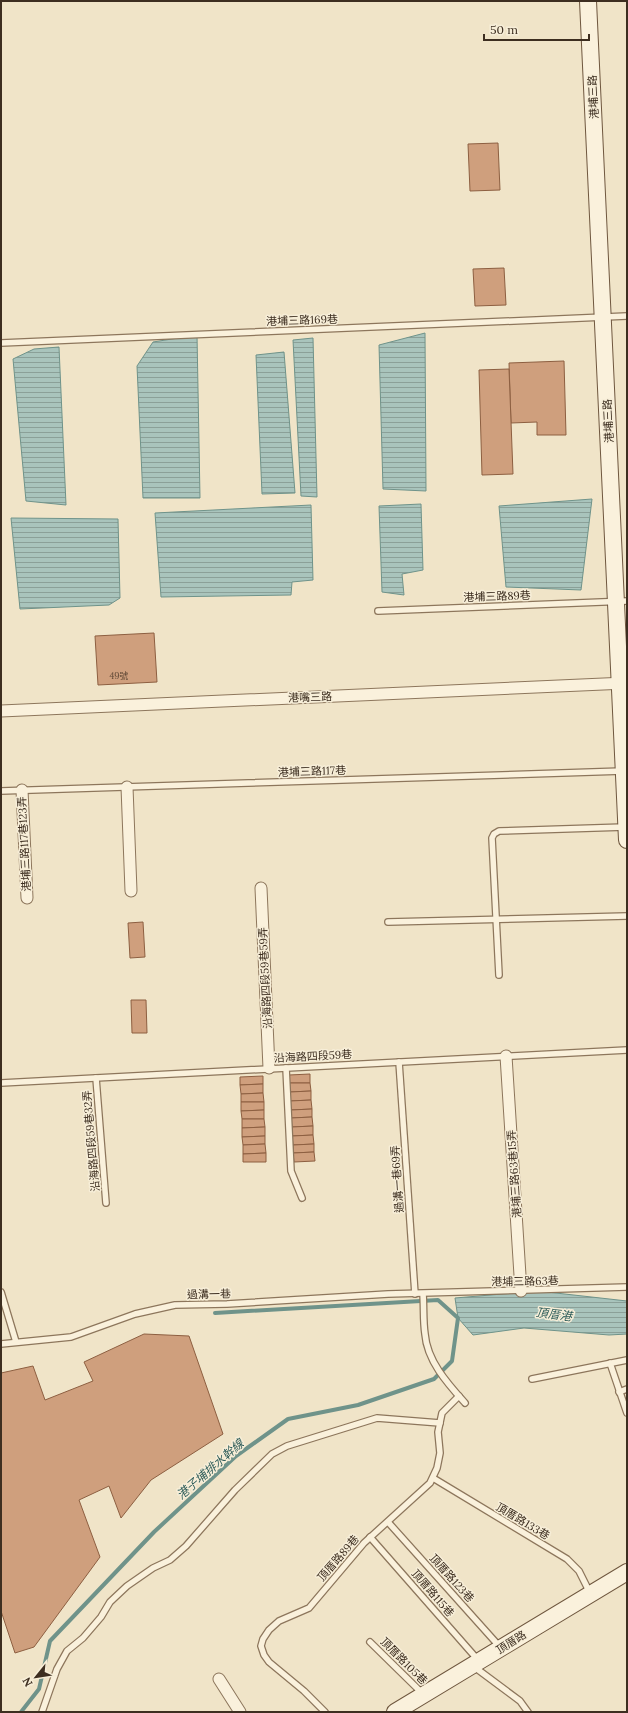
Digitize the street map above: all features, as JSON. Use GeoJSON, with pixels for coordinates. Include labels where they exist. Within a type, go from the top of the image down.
{"type":"FeatureCollection","features":[{"type":"Feature","properties":{"kind":"street","name":"港埔三路"},"geometry":{"type":"LineString","coordinates":[[588,1],[603,317],[621,601],[627,831]]}},
{"type":"Feature","properties":{"kind":"street","name":"港嘴三路"},"geometry":{"type":"LineString","coordinates":[[1,711],[623,683]]}},
{"type":"Feature","properties":{"kind":"street"},"geometry":{"type":"LineString","coordinates":[[127,787],[131,892]]}},
{"type":"Feature","properties":{"kind":"street","name":"港埔三路117巷123弄"},"geometry":{"type":"LineString","coordinates":[[22,790],[27,898]]}},
{"type":"Feature","properties":{"kind":"street","name":"沿海路四段59巷59弄"},"geometry":{"type":"LineString","coordinates":[[261,888],[269,1068]]}},
{"type":"Feature","properties":{"kind":"street","name":"港埔三路63巷15弄"},"geometry":{"type":"LineString","coordinates":[[506,1056],[521,1291]]}},
{"type":"Feature","properties":{"kind":"street","name":"頂厝路"},"geometry":{"type":"LineString","coordinates":[[395,1712],[627,1572]]}},
{"type":"Feature","properties":{"kind":"street"},"geometry":{"type":"LineString","coordinates":[[219,1679],[240,1712]]}},
{"type":"Feature","properties":{"kind":"lane","name":"港埔三路169巷"},"geometry":{"type":"LineString","coordinates":[[1,343],[627,316]]}},
{"type":"Feature","properties":{"kind":"lane","name":"港埔三路89巷"},"geometry":{"type":"LineString","coordinates":[[378,611],[621,601]]}},
{"type":"Feature","properties":{"kind":"lane","name":"港埔三路117巷"},"geometry":{"type":"LineString","coordinates":[[1,791],[625,771]]}},
{"type":"Feature","properties":{"kind":"lane"},"geometry":{"type":"LineString","coordinates":[[500,975],[492,838],[494,834],[499,832],[627,831]]}},
{"type":"Feature","properties":{"kind":"lane"},"geometry":{"type":"LineString","coordinates":[[388,922],[627,916]]}},
{"type":"Feature","properties":{"kind":"lane","name":"沿海路四段59巷"},"geometry":{"type":"LineString","coordinates":[[1,1083],[627,1050]]}},
{"type":"Feature","properties":{"kind":"lane","name":"過溝一巷69弄"},"geometry":{"type":"LineString","coordinates":[[399,1062],[415,1294]]}},
{"type":"Feature","properties":{"kind":"lane"},"geometry":{"type":"LineString","coordinates":[[286,1068],[291,1171],[302,1198]]}},
{"type":"Feature","properties":{"kind":"lane","name":"沿海路四段59巷32弄"},"geometry":{"type":"LineString","coordinates":[[96,1078],[106,1203]]}},
{"type":"Feature","properties":{"kind":"lane","name":"港埔三路63巷"},"geometry":{"type":"LineString","coordinates":[[423,1297],[627,1287]]}},
{"type":"Feature","properties":{"kind":"lane"},"geometry":{"type":"LineString","coordinates":[[1,1292],[16,1342]]}},
{"type":"Feature","properties":{"kind":"lane","name":"過溝一巷"},"geometry":{"type":"LineString","coordinates":[[1,1344],[71,1337],[135,1314],[175,1305],[228,1304],[415,1294],[423,1297]]}},
{"type":"Feature","properties":{"kind":"lane"},"geometry":{"type":"LineString","coordinates":[[423,1297],[425,1336],[428,1350],[451,1387],[465,1403]]}},
{"type":"Feature","properties":{"kind":"lane"},"geometry":{"type":"LineString","coordinates":[[532,1379],[627,1360]]}},
{"type":"Feature","properties":{"kind":"lane"},"geometry":{"type":"LineString","coordinates":[[610,1363],[627,1413]]}},
{"type":"Feature","properties":{"kind":"lane"},"geometry":{"type":"LineString","coordinates":[[619,1392],[627,1390]]}},
{"type":"Feature","properties":{"kind":"lane","name":"頂厝路89巷"},"geometry":{"type":"LineString","coordinates":[[325,1712],[304,1691],[269,1662],[264,1655],[261,1646],[263,1639],[269,1630],[279,1621],[308,1608],[370,1537],[430,1483],[433,1478],[440,1453],[438,1432],[442,1413],[458,1396]]}},
{"type":"Feature","properties":{"kind":"lane"},"geometry":{"type":"LineString","coordinates":[[42,1712],[57,1669],[67,1651],[83,1638],[101,1617],[110,1602],[127,1586],[153,1568],[170,1560],[186,1546],[235,1490],[272,1454],[287,1446],[377,1418],[440,1423]]}},
{"type":"Feature","properties":{"kind":"lane","name":"頂厝路133巷"},"geometry":{"type":"LineString","coordinates":[[433,1478],[567,1559],[579,1571],[590,1594]]}},
{"type":"Feature","properties":{"kind":"lane","name":"頂厝路123巷"},"geometry":{"type":"LineString","coordinates":[[388,1522],[502,1648]]}},
{"type":"Feature","properties":{"kind":"lane","name":"頂厝路115巷"},"geometry":{"type":"LineString","coordinates":[[370,1537],[476,1664],[520,1701],[528,1712]]}},
{"type":"Feature","properties":{"kind":"lane","name":"頂厝路105巷"},"geometry":{"type":"LineString","coordinates":[[370,1642],[424,1695]]}},
{"type":"Feature","properties":{"kind":"water"},"geometry":{"type":"Polygon","coordinates":[[[425,333],[426,491],[383,489],[379,345],[425,333]]]}},
{"type":"Feature","properties":{"kind":"water"},"geometry":{"type":"Polygon","coordinates":[[[197,335],[200,498],[143,498],[137,366],[153,342],[197,335]]]}},
{"type":"Feature","properties":{"kind":"water"},"geometry":{"type":"Polygon","coordinates":[[[313,338],[317,497],[301,496],[293,340],[313,338]]]}},
{"type":"Feature","properties":{"kind":"water"},"geometry":{"type":"Polygon","coordinates":[[[59,347],[66,505],[26,501],[13,359],[34,349],[59,347]]]}},
{"type":"Feature","properties":{"kind":"water"},"geometry":{"type":"Polygon","coordinates":[[[284,352],[295,493],[262,494],[256,355],[284,352]]]}},
{"type":"Feature","properties":{"kind":"water"},"geometry":{"type":"Polygon","coordinates":[[[592,499],[581,590],[506,587],[499,506],[592,499]]]}},
{"type":"Feature","properties":{"kind":"water"},"geometry":{"type":"Polygon","coordinates":[[[421,504],[423,570],[402,574],[404,595],[382,592],[379,506],[421,504]]]}},
{"type":"Feature","properties":{"kind":"water"},"geometry":{"type":"Polygon","coordinates":[[[311,505],[313,580],[292,582],[291,595],[161,597],[155,513],[311,505]]]}},
{"type":"Feature","properties":{"kind":"water"},"geometry":{"type":"Polygon","coordinates":[[[11,518],[118,519],[120,598],[109,605],[20,609],[11,518]]]}},
{"type":"Feature","properties":{"kind":"water","name":"頂厝港"},"geometry":{"type":"Polygon","coordinates":[[[538,1291],[627,1301],[627,1334],[609,1335],[524,1328],[473,1335],[458,1318],[455,1298],[538,1291]]]}},
{"type":"Feature","properties":{"kind":"building"},"geometry":{"type":"Polygon","coordinates":[[[498,143],[500,190],[470,191],[468,144],[498,143]]]}},
{"type":"Feature","properties":{"kind":"building"},"geometry":{"type":"Polygon","coordinates":[[[504,268],[506,305],[475,306],[473,269],[504,268]]]}},
{"type":"Feature","properties":{"kind":"building"},"geometry":{"type":"Polygon","coordinates":[[[564,361],[566,435],[537,435],[537,422],[511,423],[509,363],[564,361]]]}},
{"type":"Feature","properties":{"kind":"building"},"geometry":{"type":"Polygon","coordinates":[[[509,369],[513,474],[482,475],[479,370],[509,369]]]}},
{"type":"Feature","properties":{"kind":"building"},"geometry":{"type":"Polygon","coordinates":[[[154,633],[157,682],[98,685],[95,636],[154,633]]]}},
{"type":"Feature","properties":{"kind":"building"},"geometry":{"type":"Polygon","coordinates":[[[143,922],[145,957],[130,958],[128,923],[143,922]]]}},
{"type":"Feature","properties":{"kind":"building"},"geometry":{"type":"Polygon","coordinates":[[[131,1000],[146,1000],[147,1033],[132,1033],[131,1000]]]}},
{"type":"Feature","properties":{"kind":"building"},"geometry":{"type":"Polygon","coordinates":[[[310,1074],[310,1083],[289,1083],[289,1075],[310,1074]]]}},
{"type":"Feature","properties":{"kind":"building"},"geometry":{"type":"Polygon","coordinates":[[[263,1076],[263,1084],[240,1085],[240,1077],[263,1076]]]}},
{"type":"Feature","properties":{"kind":"building"},"geometry":{"type":"Polygon","coordinates":[[[289,1083],[310,1083],[311,1091],[290,1092],[289,1083]]]}},
{"type":"Feature","properties":{"kind":"building"},"geometry":{"type":"Polygon","coordinates":[[[263,1084],[263,1093],[241,1094],[240,1085],[263,1084]]]}},
{"type":"Feature","properties":{"kind":"building"},"geometry":{"type":"Polygon","coordinates":[[[311,1091],[311,1100],[290,1101],[290,1092],[311,1091]]]}},
{"type":"Feature","properties":{"kind":"building"},"geometry":{"type":"Polygon","coordinates":[[[263,1093],[264,1102],[241,1102],[241,1094],[263,1093]]]}},
{"type":"Feature","properties":{"kind":"building"},"geometry":{"type":"Polygon","coordinates":[[[311,1100],[312,1109],[291,1110],[290,1101],[311,1100]]]}},
{"type":"Feature","properties":{"kind":"building"},"geometry":{"type":"Polygon","coordinates":[[[241,1102],[264,1102],[264,1110],[241,1111],[241,1102]]]}},
{"type":"Feature","properties":{"kind":"building"},"geometry":{"type":"Polygon","coordinates":[[[312,1109],[312,1117],[291,1118],[291,1110],[312,1109]]]}},
{"type":"Feature","properties":{"kind":"building"},"geometry":{"type":"Polygon","coordinates":[[[264,1110],[264,1119],[242,1119],[241,1111],[264,1110]]]}},
{"type":"Feature","properties":{"kind":"building"},"geometry":{"type":"Polygon","coordinates":[[[312,1117],[313,1126],[292,1127],[291,1118],[312,1117]]]}},
{"type":"Feature","properties":{"kind":"building"},"geometry":{"type":"Polygon","coordinates":[[[242,1119],[264,1119],[265,1127],[242,1128],[242,1119]]]}},
{"type":"Feature","properties":{"kind":"building"},"geometry":{"type":"Polygon","coordinates":[[[313,1126],[313,1135],[292,1136],[292,1127],[313,1126]]]}},
{"type":"Feature","properties":{"kind":"building"},"geometry":{"type":"Polygon","coordinates":[[[265,1127],[265,1136],[242,1137],[242,1128],[265,1127]]]}},
{"type":"Feature","properties":{"kind":"building"},"geometry":{"type":"Polygon","coordinates":[[[313,1135],[314,1144],[293,1145],[292,1136],[313,1135]]]}},
{"type":"Feature","properties":{"kind":"building"},"geometry":{"type":"Polygon","coordinates":[[[265,1136],[265,1144],[243,1145],[242,1137],[265,1136]]]}},
{"type":"Feature","properties":{"kind":"building"},"geometry":{"type":"Polygon","coordinates":[[[265,1144],[266,1153],[243,1154],[243,1145],[265,1144]]]}},
{"type":"Feature","properties":{"kind":"building"},"geometry":{"type":"Polygon","coordinates":[[[314,1144],[314,1152],[293,1153],[293,1145],[314,1144]]]}},
{"type":"Feature","properties":{"kind":"building"},"geometry":{"type":"Polygon","coordinates":[[[314,1152],[315,1161],[294,1162],[293,1153],[314,1152]]]}},
{"type":"Feature","properties":{"kind":"building"},"geometry":{"type":"Polygon","coordinates":[[[266,1153],[266,1162],[243,1162],[243,1154],[266,1153]]]}},
{"type":"Feature","properties":{"kind":"building"},"geometry":{"type":"Polygon","coordinates":[[[144,1334],[189,1336],[223,1434],[151,1480],[121,1518],[109,1486],[79,1500],[100,1557],[34,1647],[15,1653],[1,1611],[1,1373],[33,1366],[45,1400],[93,1381],[84,1362],[144,1334]]]}},
{"type":"Feature","properties":{"kind":"waterway","name":"港子埔排水幹線"},"geometry":{"type":"LineString","coordinates":[[21,1712],[39,1689],[50,1641],[154,1532],[236,1456],[288,1419],[358,1405],[434,1379],[452,1361],[458,1318],[438,1300],[215,1313]]}}]}
